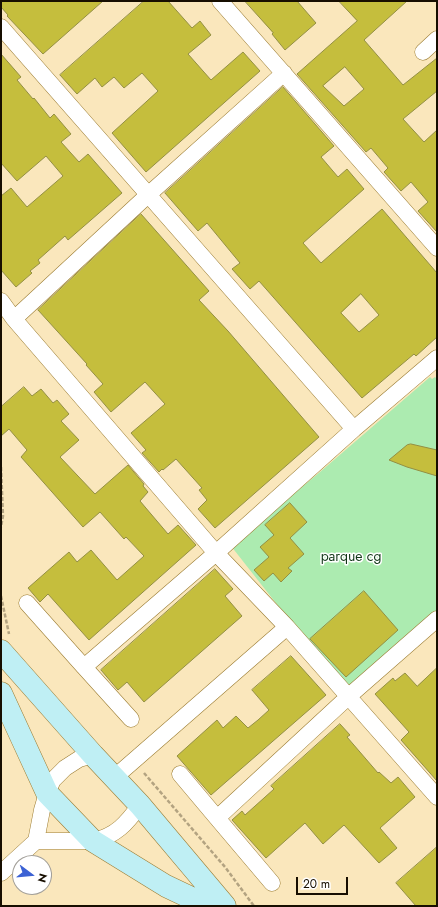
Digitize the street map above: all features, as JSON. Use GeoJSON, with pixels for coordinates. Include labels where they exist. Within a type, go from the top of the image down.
{"type":"FeatureCollection","features":[{"type":"Feature","properties":{"kind":"street"},"geometry":{"type":"LineString","coordinates":[[220,1],[437,248]]}},
{"type":"Feature","properties":{"kind":"street"},"geometry":{"type":"LineString","coordinates":[[1,27],[354,429]]}},
{"type":"Feature","properties":{"kind":"street"},"geometry":{"type":"LineString","coordinates":[[423,52],[437,39]]}},
{"type":"Feature","properties":{"kind":"street"},"geometry":{"type":"LineString","coordinates":[[14,320],[149,194],[284,73]]}},
{"type":"Feature","properties":{"kind":"street"},"geometry":{"type":"LineString","coordinates":[[1,301],[14,320],[216,553],[287,627],[437,797]]}},
{"type":"Feature","properties":{"kind":"street"},"geometry":{"type":"LineString","coordinates":[[84,667],[216,553],[354,429],[437,358]]}},
{"type":"Feature","properties":{"kind":"street"},"geometry":{"type":"LineString","coordinates":[[27,604],[130,719]]}},
{"type":"Feature","properties":{"kind":"street"},"geometry":{"type":"LineString","coordinates":[[217,818],[349,696],[437,620]]}},
{"type":"Feature","properties":{"kind":"street"},"geometry":{"type":"LineString","coordinates":[[115,777],[287,627]]}},
{"type":"Feature","properties":{"kind":"street"},"geometry":{"type":"LineString","coordinates":[[1,651],[140,805],[225,906]]}},
{"type":"Feature","properties":{"kind":"street"},"geometry":{"type":"LineString","coordinates":[[1,693],[47,793],[93,841],[166,886],[208,906]]}},
{"type":"Feature","properties":{"kind":"street"},"geometry":{"type":"LineString","coordinates":[[1,873],[36,841],[47,793],[53,780],[65,768],[79,759],[94,755]]}},
{"type":"Feature","properties":{"kind":"street"},"geometry":{"type":"LineString","coordinates":[[180,774],[272,883]]}},
{"type":"Feature","properties":{"kind":"street"},"geometry":{"type":"LineString","coordinates":[[36,841],[93,841],[112,835],[132,816],[140,805]]}},
{"type":"Feature","properties":{"kind":"path"},"geometry":{"type":"LineString","coordinates":[[1,467],[3,516],[1,527]]}},
{"type":"Feature","properties":{"kind":"green space","name":"parque cg"},"geometry":{"type":"Polygon","coordinates":[[[430,377],[432,379],[435,377],[437,379],[437,610],[349,696],[231,546],[320,472],[430,377]]]}},
{"type":"Feature","properties":{"kind":"building"},"geometry":{"type":"Polygon","coordinates":[[[1,1],[103,1],[43,54],[7,16],[8,15],[1,7],[1,1]]]}},
{"type":"Feature","properties":{"kind":"building"},"geometry":{"type":"Polygon","coordinates":[[[144,1],[168,1],[192,28],[200,21],[211,35],[188,54],[211,80],[243,52],[260,71],[146,172],[112,133],[158,91],[142,73],[124,88],[114,77],[102,87],[95,78],[77,94],[60,75],[144,1]]]}},
{"type":"Feature","properties":{"kind":"building"},"geometry":{"type":"Polygon","coordinates":[[[245,1],[297,1],[316,23],[285,50],[272,34],[273,33],[245,1]]]}},
{"type":"Feature","properties":{"kind":"building"},"geometry":{"type":"Polygon","coordinates":[[[339,1],[407,1],[364,40],[403,85],[437,58],[437,91],[403,119],[424,142],[437,130],[437,232],[418,211],[428,202],[411,182],[401,191],[384,172],[388,168],[371,148],[366,152],[297,74],[357,21],[339,1]],[[345,67],[323,86],[344,106],[364,89],[345,67]]]}},
{"type":"Feature","properties":{"kind":"building"},"geometry":{"type":"Polygon","coordinates":[[[1,54],[21,77],[17,80],[33,99],[34,98],[50,118],[54,114],[71,134],[61,142],[79,162],[88,154],[122,193],[68,240],[65,236],[38,260],[40,263],[30,271],[32,273],[16,287],[1,270],[1,196],[11,188],[27,207],[63,176],[46,156],[17,181],[1,163],[1,54]]]}},
{"type":"Feature","properties":{"kind":"building"},"geometry":{"type":"Polygon","coordinates":[[[283,87],[334,146],[321,157],[338,177],[347,169],[364,189],[303,243],[321,263],[382,209],[437,273],[437,337],[416,356],[414,354],[362,398],[259,281],[250,289],[232,269],[240,263],[207,223],[198,231],[165,193],[283,87]],[[361,294],[341,313],[359,332],[379,315],[361,294]]]}},
{"type":"Feature","properties":{"kind":"building"},"geometry":{"type":"Polygon","coordinates":[[[141,214],[209,291],[199,300],[228,331],[319,437],[215,528],[198,509],[207,500],[199,490],[202,488],[176,459],[159,472],[142,453],[146,450],[131,433],[165,404],[145,382],[111,412],[94,392],[103,384],[38,310],[141,214]]]}},
{"type":"Feature","properties":{"kind":"building"},"geometry":{"type":"Polygon","coordinates":[[[24,387],[32,396],[41,389],[53,403],[57,400],[69,414],[61,421],[79,440],[60,457],[95,494],[128,465],[144,484],[143,486],[148,492],[140,501],[168,534],[178,525],[196,545],[89,640],[48,594],[40,602],[28,588],[69,552],[77,562],[91,550],[117,580],[144,556],[126,537],[124,539],[100,512],[83,527],[21,457],[27,450],[9,429],[1,436],[1,407],[24,387]]]}},
{"type":"Feature","properties":{"kind":"building"},"geometry":{"type":"Polygon","coordinates":[[[411,444],[437,450],[437,476],[389,460],[407,445],[411,444]]]}},
{"type":"Feature","properties":{"kind":"building"},"geometry":{"type":"Polygon","coordinates":[[[290,503],[307,522],[290,538],[304,554],[288,568],[292,571],[281,582],[273,573],[264,581],[254,570],[269,557],[260,547],[274,535],[265,525],[290,503]]]}},
{"type":"Feature","properties":{"kind":"building"},"geometry":{"type":"Polygon","coordinates":[[[215,569],[233,589],[225,596],[242,616],[144,702],[127,682],[118,690],[101,670],[215,569]]]}},
{"type":"Feature","properties":{"kind":"building"},"geometry":{"type":"Polygon","coordinates":[[[364,591],[398,630],[346,677],[310,639],[364,591]]]}},
{"type":"Feature","properties":{"kind":"building"},"geometry":{"type":"Polygon","coordinates":[[[291,656],[326,695],[211,795],[177,756],[217,720],[223,728],[236,716],[248,728],[258,720],[269,710],[252,690],[291,656]]]}},
{"type":"Feature","properties":{"kind":"building"},"geometry":{"type":"Polygon","coordinates":[[[437,668],[437,781],[401,740],[409,732],[375,694],[393,678],[395,681],[405,673],[417,686],[437,668]]]}},
{"type":"Feature","properties":{"kind":"building"},"geometry":{"type":"Polygon","coordinates":[[[340,724],[350,735],[347,737],[378,773],[379,772],[391,783],[398,777],[415,797],[380,828],[397,848],[379,863],[344,825],[323,844],[305,823],[266,858],[232,820],[242,811],[245,815],[274,789],[271,786],[340,724]]]}},
{"type":"Feature","properties":{"kind":"building"},"geometry":{"type":"Polygon","coordinates":[[[437,847],[437,906],[416,906],[396,883],[437,847]]]}}]}
